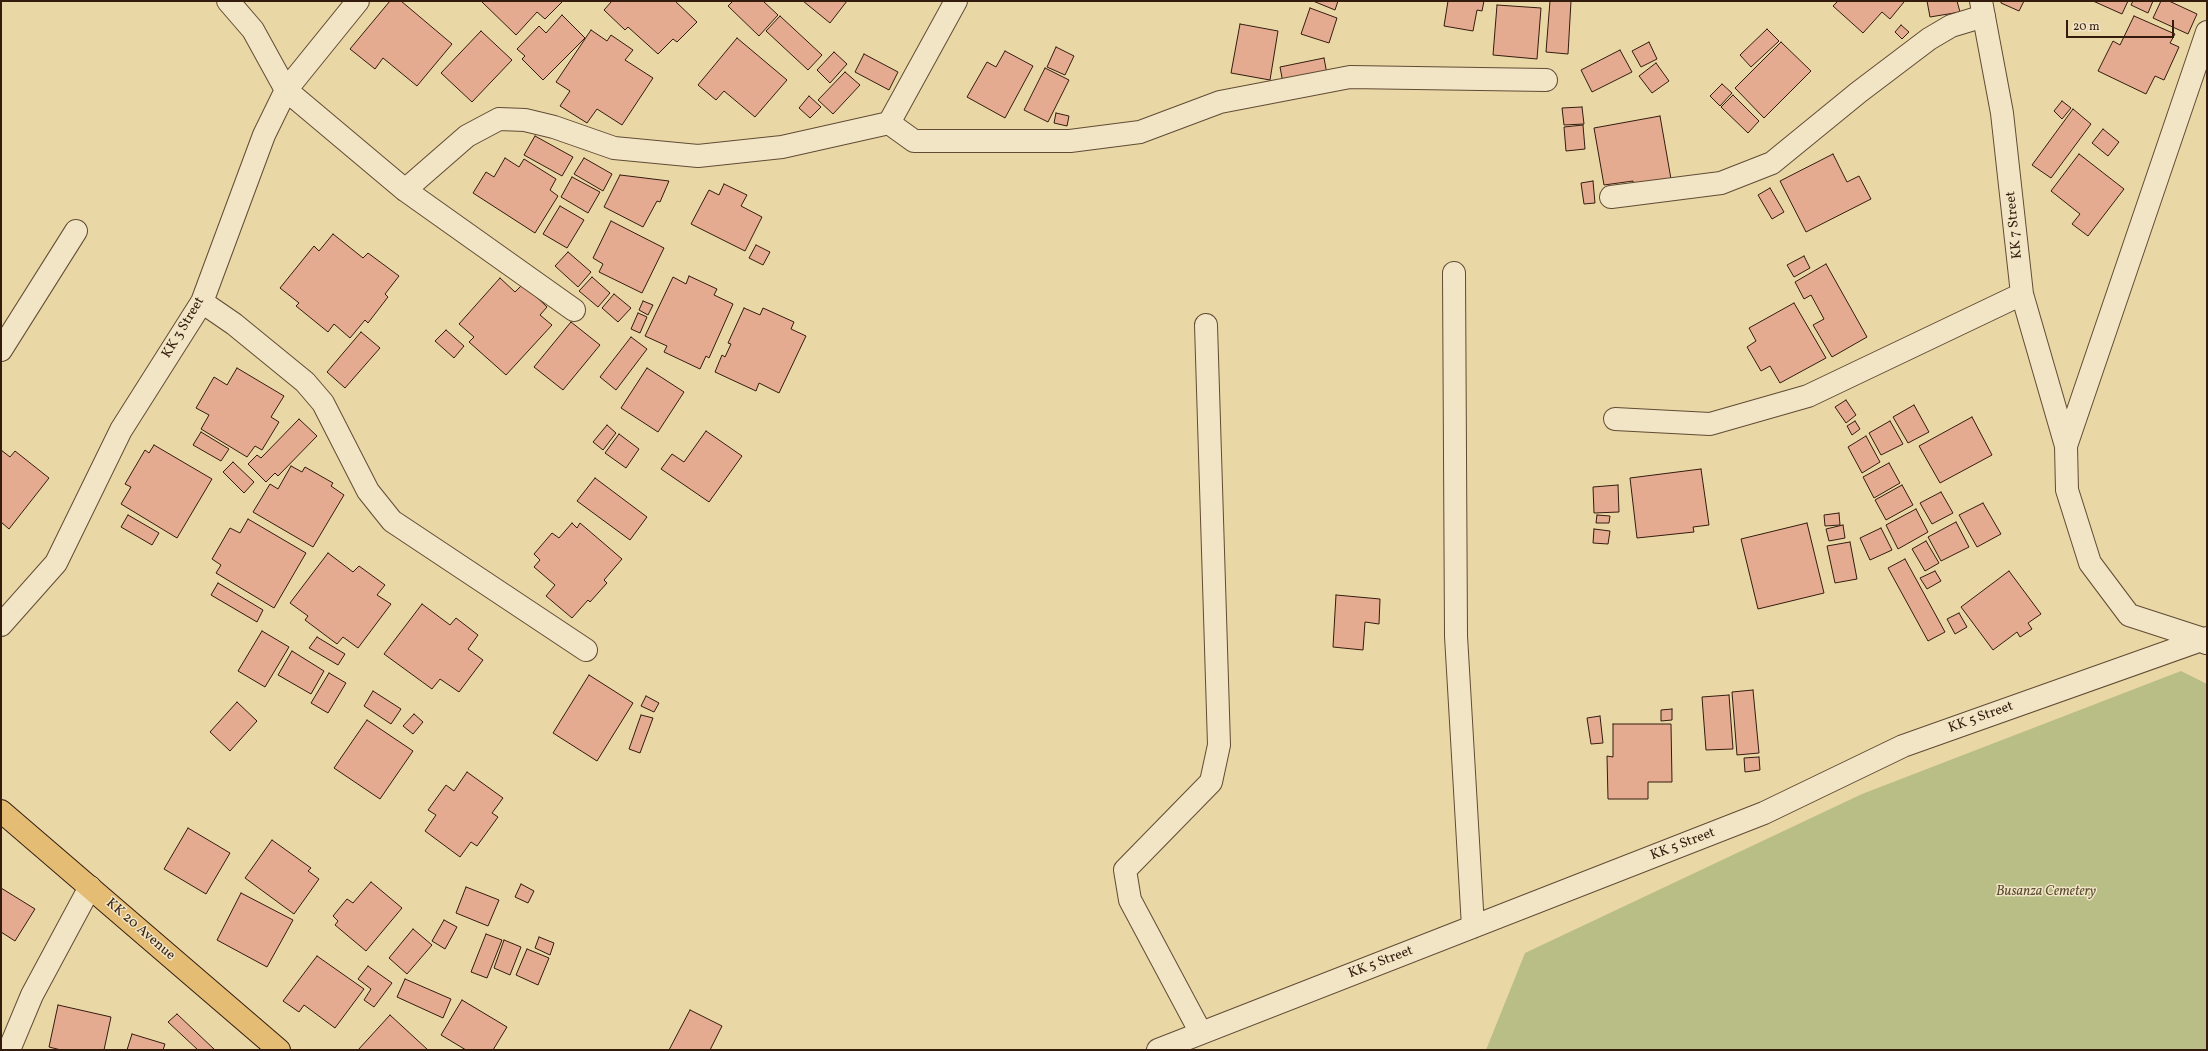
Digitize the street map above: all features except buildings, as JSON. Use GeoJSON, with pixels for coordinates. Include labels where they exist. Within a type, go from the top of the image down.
{"type":"FeatureCollection","features":[{"type":"Feature","properties":{"kind":"main road","name":"KK 20 Avenue"},"geometry":{"type":"LineString","coordinates":[[1,811],[279,1050]]}},
{"type":"Feature","properties":{"kind":"street"},"geometry":{"type":"LineString","coordinates":[[228,1],[253,30],[286,90],[405,190],[574,310]]}},
{"type":"Feature","properties":{"kind":"street","name":"KK 3 Street"},"geometry":{"type":"LineString","coordinates":[[1,625],[56,563],[121,430],[202,302],[264,136],[286,90],[358,1]]}},
{"type":"Feature","properties":{"kind":"street"},"geometry":{"type":"LineString","coordinates":[[889,123],[956,1]]}},
{"type":"Feature","properties":{"kind":"street"},"geometry":{"type":"LineString","coordinates":[[1611,198],[1721,183],[1772,163],[1859,92],[1929,39],[1982,8]]}},
{"type":"Feature","properties":{"kind":"street","name":"KK 7 Street"},"geometry":{"type":"LineString","coordinates":[[1982,8],[2002,113],[2022,294],[2066,446],[2067,490],[2090,563],[2129,614],[2206,640]]}},
{"type":"Feature","properties":{"kind":"street","name":"KK 7 Street"},"geometry":{"type":"LineString","coordinates":[[2066,446],[2207,32]]}},
{"type":"Feature","properties":{"kind":"street"},"geometry":{"type":"LineString","coordinates":[[405,190],[467,136],[499,119],[525,120],[614,148],[698,156],[782,147],[889,123],[914,141],[1070,141],[1140,132],[1220,102],[1350,77],[1546,80]]}},
{"type":"Feature","properties":{"kind":"street"},"geometry":{"type":"LineString","coordinates":[[1,350],[76,231]]}},
{"type":"Feature","properties":{"kind":"street"},"geometry":{"type":"LineString","coordinates":[[1454,273],[1456,636],[1473,927]]}},
{"type":"Feature","properties":{"kind":"street"},"geometry":{"type":"LineString","coordinates":[[1615,419],[1710,424],[1808,396],[2022,294]]}},
{"type":"Feature","properties":{"kind":"street"},"geometry":{"type":"LineString","coordinates":[[202,302],[234,324],[309,387],[323,403],[368,491],[392,521],[586,650]]}},
{"type":"Feature","properties":{"kind":"street"},"geometry":{"type":"LineString","coordinates":[[1200,1033],[1130,900],[1125,870],[1211,782],[1219,745],[1206,325]]}},
{"type":"Feature","properties":{"kind":"street","name":"KK 5 Street"},"geometry":{"type":"LineString","coordinates":[[1158,1050],[1764,813],[1903,746],[2206,640]]}},
{"type":"Feature","properties":{"kind":"street"},"geometry":{"type":"LineString","coordinates":[[9,1050],[32,994],[90,887]]}},
{"type":"Feature","properties":{"kind":"green space","name":"Busanza Cemetery"},"geometry":{"type":"Polygon","coordinates":[[[2181,671],[2207,684],[2207,1050],[1486,1050],[1525,953],[1862,794],[2181,671]]]}}]}
